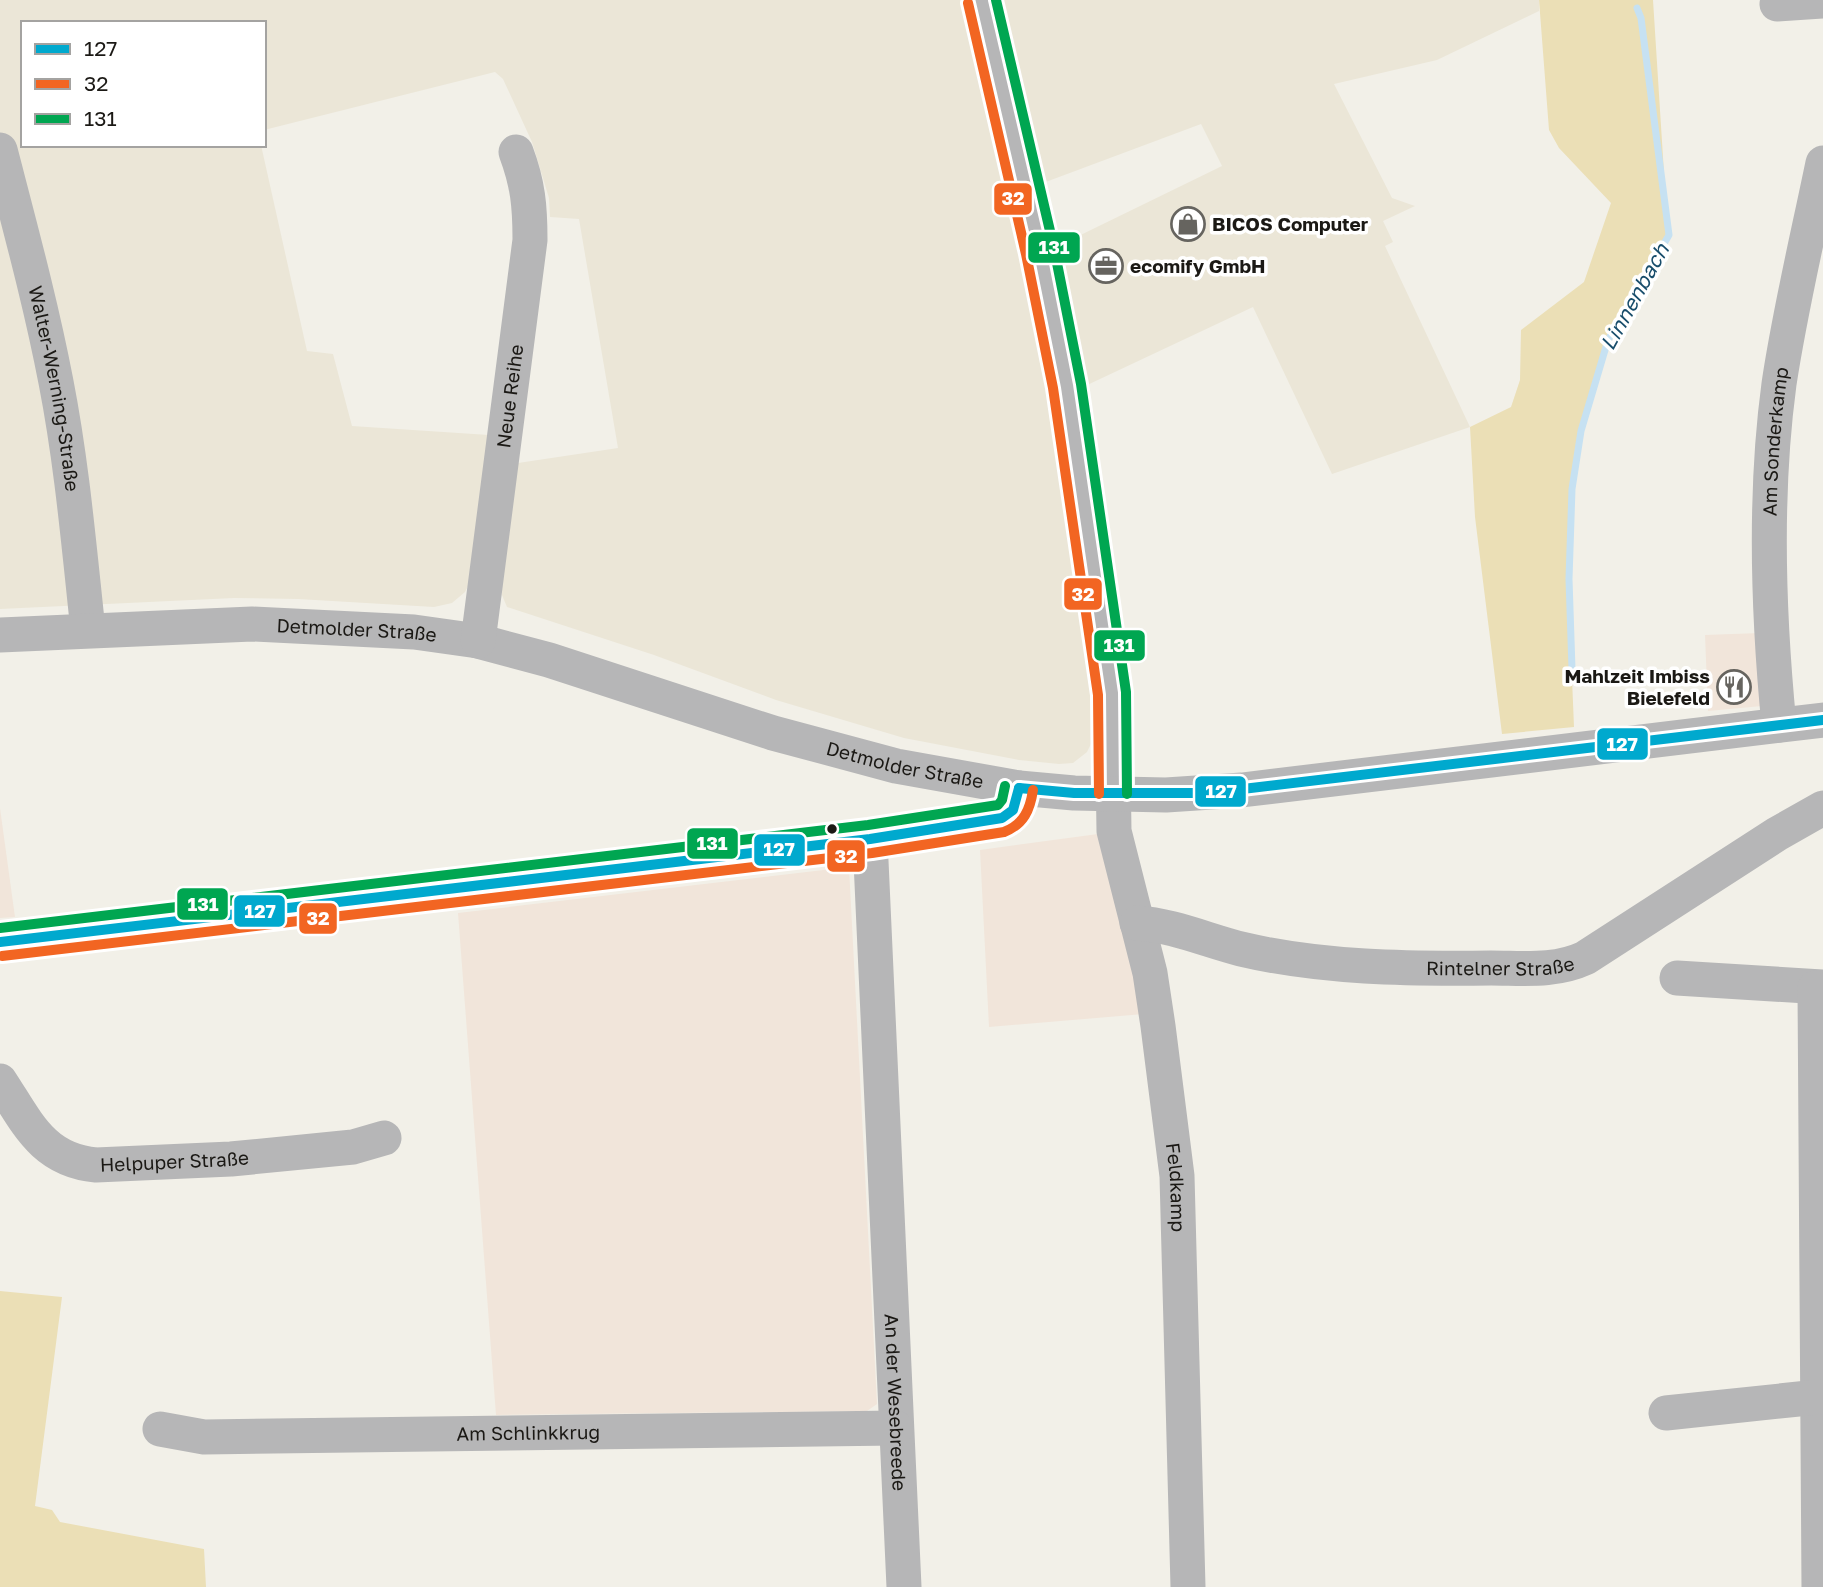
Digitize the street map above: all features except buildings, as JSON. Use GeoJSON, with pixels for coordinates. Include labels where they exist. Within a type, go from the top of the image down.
{"type":"FeatureCollection","features":[{"type":"Feature","properties":{"kind":"street","name":"Feldkamp"},"geometry":{"type":"LineString","coordinates":[[982,0],[1025,183],[1068,386],[1112,694],[1116,846],[1150,973],[1177,1176],[1188,1587]]}},
{"type":"Feature","properties":{"kind":"street"},"geometry":{"type":"LineString","coordinates":[[1777,4],[1823,1]]}},
{"type":"Feature","properties":{"kind":"street","name":"Walter-Werning-Straße"},"geometry":{"type":"LineString","coordinates":[[0,150],[40,305],[56,383],[68,455],[89,630]]}},
{"type":"Feature","properties":{"kind":"street","name":"Neue Reihe"},"geometry":{"type":"LineString","coordinates":[[478,641],[530,240],[530,198],[516,152]]}},
{"type":"Feature","properties":{"kind":"street","name":"Am Sonderkamp"},"geometry":{"type":"LineString","coordinates":[[1779,725],[1770,537],[1773,451],[1779,383],[1823,163]]}},
{"type":"Feature","properties":{"kind":"street","name":"Detmolder Straße"},"geometry":{"type":"LineString","coordinates":[[0,635],[293,624],[414,632],[478,641],[549,660],[833,750],[896,766],[1019,788],[1113,794],[1242,790],[1823,720]]}},
{"type":"Feature","properties":{"kind":"street"},"geometry":{"type":"LineString","coordinates":[[0,942],[870,839],[1002,818],[1016,807],[1019,788]]}},
{"type":"Feature","properties":{"kind":"street","name":"Rintelner Straße"},"geometry":{"type":"LineString","coordinates":[[1137,923],[1158,925],[1242,949],[1339,963],[1424,968],[1557,968],[1585,958],[1777,834],[1823,808]]}},
{"type":"Feature","properties":{"kind":"street","name":"An der Wesebreede"},"geometry":{"type":"LineString","coordinates":[[870,839],[904,1587]]}},
{"type":"Feature","properties":{"kind":"street"},"geometry":{"type":"LineString","coordinates":[[1677,978],[1819,988],[1820,1587]]}},
{"type":"Feature","properties":{"kind":"street","name":"Helpuper Straße"},"geometry":{"type":"LineString","coordinates":[[0,1081],[51,1151],[76,1163],[96,1165],[231,1159],[353,1147],[384,1138]]}},
{"type":"Feature","properties":{"kind":"street"},"geometry":{"type":"LineString","coordinates":[[1666,1413],[1818,1397]]}},
{"type":"Feature","properties":{"kind":"street","name":"Am Schlinkkrug"},"geometry":{"type":"LineString","coordinates":[[160,1430],[204,1437],[896,1428]]}},
{"type":"Feature","properties":{"kind":"shaded area"},"geometry":{"type":"Polygon","coordinates":[[[0,0],[965,0],[1022,255],[1080,588],[1097,719],[1095,736],[1087,752],[1073,763],[1019,760],[904,738],[776,700],[654,655],[507,607],[502,595],[502,583],[518,463],[618,448],[579,219],[550,217],[549,198],[532,142],[503,79],[495,72],[266,129],[266,21],[21,21],[21,147],[261,147],[307,351],[333,354],[352,426],[489,435],[471,580],[465,592],[452,603],[434,607],[234,598],[0,609],[0,0]]]}},
{"type":"Feature","properties":{"kind":"shaded area"},"geometry":{"type":"Polygon","coordinates":[[[1001,0],[1539,0],[1539,11],[1437,60],[1334,84],[1392,198],[1415,206],[1383,221],[1393,242],[1385,246],[1470,427],[1332,474],[1253,307],[1083,387],[1056,247],[1222,166],[1201,124],[1043,183],[1001,0]]]}},
{"type":"Feature","properties":{"kind":"shaded area"},"geometry":{"type":"Polygon","coordinates":[[[1539,0],[1653,0],[1668,236],[1606,340],[1579,431],[1571,490],[1568,580],[1574,727],[1502,734],[1475,517],[1470,427],[1511,407],[1520,380],[1521,330],[1584,282],[1611,203],[1559,148],[1549,130],[1539,0]]]}},
{"type":"Feature","properties":{"kind":"shaded area"},"geometry":{"type":"Polygon","coordinates":[[[1760,633],[1762,706],[1708,711],[1705,635],[1760,633]]]}},
{"type":"Feature","properties":{"kind":"shaded area"},"geometry":{"type":"Polygon","coordinates":[[[0,808],[15,917],[0,918],[0,808]]]}},
{"type":"Feature","properties":{"kind":"shaded area"},"geometry":{"type":"Polygon","coordinates":[[[1098,834],[1144,1014],[989,1027],[980,850],[1098,834]]]}},
{"type":"Feature","properties":{"kind":"shaded area"},"geometry":{"type":"Polygon","coordinates":[[[849,867],[877,1404],[867,1411],[496,1415],[458,913],[849,867]]]}},
{"type":"Feature","properties":{"kind":"shaded area"},"geometry":{"type":"Polygon","coordinates":[[[0,1291],[62,1297],[35,1506],[52,1510],[60,1522],[204,1549],[206,1587],[0,1587],[0,1291]]]}},
{"type":"Feature","properties":{"kind":"waterway","name":"Linnenbach"},"geometry":{"type":"LineString","coordinates":[[1572,669],[1569,579],[1572,489],[1581,431],[1608,340],[1669,235],[1641,18],[1637,8]]}},
{"type":"Feature","properties":{"kind":"transit line","name":"131"},"geometry":{"type":"LineString","coordinates":[[996,0],[1054,248],[1081,384],[1126,692],[1127,794]]}},
{"type":"Feature","properties":{"kind":"transit line","name":"32"},"geometry":{"type":"LineString","coordinates":[[968,3],[1026,254],[1053,388],[1098,695],[1099,794]]}},
{"type":"Feature","properties":{"kind":"transit line","name":"127"},"geometry":{"type":"LineString","coordinates":[[1019,788],[1074,793],[1209,793],[1823,720]]}},
{"type":"Feature","properties":{"kind":"transit line","name":"131"},"geometry":{"type":"LineString","coordinates":[[0,928],[868,825],[998,805],[1005,786]]}},
{"type":"Feature","properties":{"kind":"transit line","name":"127"},"geometry":{"type":"LineString","coordinates":[[0,942],[870,839],[1002,818],[1013,810],[1019,788]]}},
{"type":"Feature","properties":{"kind":"transit line","name":"32"},"geometry":{"type":"LineString","coordinates":[[2,956],[872,853],[1004,832],[1017,825],[1025,816],[1033,790]]}},
{"type":"Feature","properties":{"kind":"place","name":"BICOS Computer"},"geometry":{"type":"Point","coordinates":[1188,224]}},
{"type":"Feature","properties":{"kind":"place","name":"ecomify GmbH"},"geometry":{"type":"Point","coordinates":[1106,266]}},
{"type":"Feature","properties":{"kind":"place","name":"Mahlzeit Imbiss Bielefeld"},"geometry":{"type":"Point","coordinates":[1734,687]}}]}
